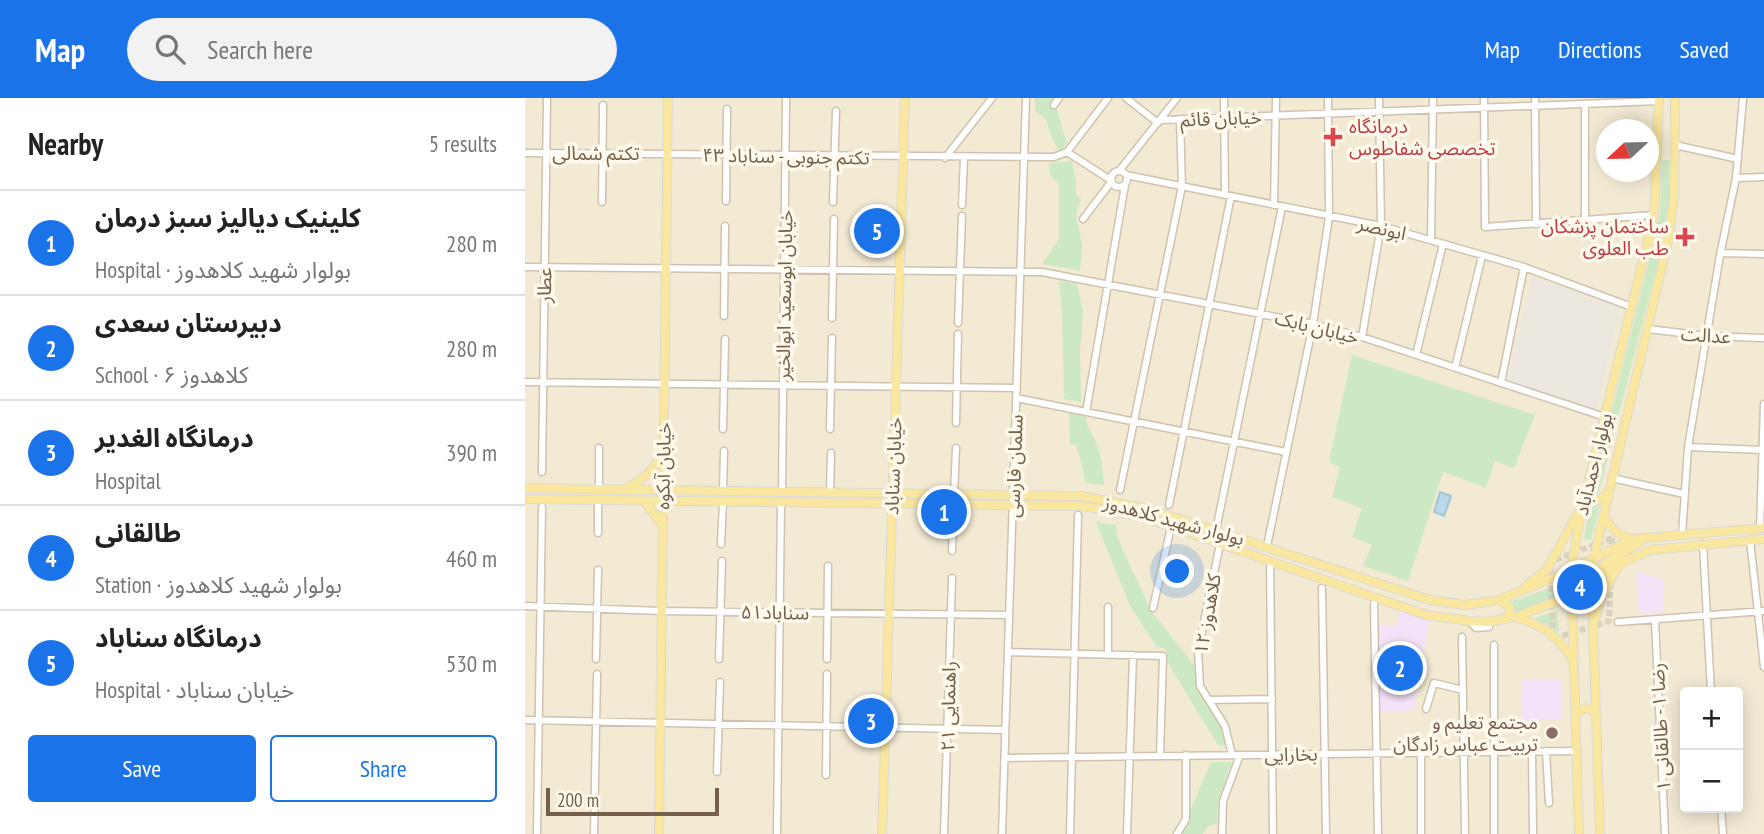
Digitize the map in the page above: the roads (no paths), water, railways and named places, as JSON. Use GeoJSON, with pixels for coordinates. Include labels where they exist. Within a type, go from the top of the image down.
{"type":"FeatureCollection","features":[{"type":"Feature","properties":{"kind":"main road","name":"خیابان آبکوه"},"geometry":{"type":"LineString","coordinates":[[659,834],[668,98]]}},
{"type":"Feature","properties":{"kind":"main road","name":"خیابان سناباد"},"geometry":{"type":"LineString","coordinates":[[881,834],[905,98]]}},
{"type":"Feature","properties":{"kind":"main road","name":"بولوار احمدآباد"},"geometry":{"type":"LineString","coordinates":[[1600,834],[1593,625],[1594,557],[1668,241],[1673,205],[1675,98]]}},
{"type":"Feature","properties":{"kind":"main road","name":"بولوار احمدآباد"},"geometry":{"type":"LineString","coordinates":[[1579,834],[1571,569],[1582,508],[1654,215],[1659,99]]}},
{"type":"Feature","properties":{"kind":"main road"},"geometry":{"type":"LineString","coordinates":[[1648,238],[1661,244],[1668,241]]}},
{"type":"Feature","properties":{"kind":"main road"},"geometry":{"type":"LineString","coordinates":[[1645,254],[1653,251],[1659,253],[1664,260]]}},
{"type":"Feature","properties":{"kind":"main road"},"geometry":{"type":"LineString","coordinates":[[627,489],[648,474],[664,453]]}},
{"type":"Feature","properties":{"kind":"main road"},"geometry":{"type":"LineString","coordinates":[[1589,486],[1591,496],[1595,500],[1601,499],[1609,492]]}},
{"type":"Feature","properties":{"kind":"main road","name":"بولوار شهید کلاهدوز"},"geometry":{"type":"LineString","coordinates":[[525,488],[954,494],[1080,506],[1115,511],[1171,527],[1426,615],[1488,622],[1515,617],[1573,595],[1619,564],[1651,550],[1764,539]]}},
{"type":"Feature","properties":{"kind":"main road","name":"بولوار شهید کلاهدوز"},"geometry":{"type":"LineString","coordinates":[[525,499],[954,505],[1081,496],[1148,509],[1447,604],[1465,605],[1514,595],[1633,539],[1762,528]]}},
{"type":"Feature","properties":{"kind":"main road"},"geometry":{"type":"LineString","coordinates":[[645,502],[663,526]]}},
{"type":"Feature","properties":{"kind":"main road"},"geometry":{"type":"LineString","coordinates":[[1514,595],[1547,569],[1582,508]]}},
{"type":"Feature","properties":{"kind":"main road"},"geometry":{"type":"LineString","coordinates":[[1604,516],[1618,535],[1633,539]]}},
{"type":"Feature","properties":{"kind":"main road"},"geometry":{"type":"LineString","coordinates":[[1649,537],[1647,545],[1651,550]]}},
{"type":"Feature","properties":{"kind":"main road"},"geometry":{"type":"LineString","coordinates":[[1573,595],[1594,569],[1649,537]]}},
{"type":"Feature","properties":{"kind":"main road"},"geometry":{"type":"LineString","coordinates":[[1593,625],[1602,595],[1619,564]]}},
{"type":"Feature","properties":{"kind":"main road"},"geometry":{"type":"LineString","coordinates":[[1499,600],[1510,609],[1506,619]]}},
{"type":"Feature","properties":{"kind":"main road"},"geometry":{"type":"LineString","coordinates":[[1515,617],[1533,623],[1558,638],[1573,663]]}},
{"type":"Feature","properties":{"kind":"main road"},"geometry":{"type":"LineString","coordinates":[[1576,716],[1587,708],[1593,710],[1597,716]]}},
{"type":"Feature","properties":{"kind":"street","name":"عطار"},"geometry":{"type":"LineString","coordinates":[[542,472],[547,98]]}},
{"type":"Feature","properties":{"kind":"street","name":"خیابان ابوسعید ابوالخیر"},"geometry":{"type":"LineString","coordinates":[[782,491],[786,98]]}},
{"type":"Feature","properties":{"kind":"street"},"geometry":{"type":"LineString","coordinates":[[946,158],[992,98]]}},
{"type":"Feature","properties":{"kind":"street","name":"سلمان فارسی"},"geometry":{"type":"LineString","coordinates":[[1002,834],[1026,98]]}},
{"type":"Feature","properties":{"kind":"street"},"geometry":{"type":"LineString","coordinates":[[1054,105],[1059,98]]}},
{"type":"Feature","properties":{"kind":"street"},"geometry":{"type":"LineString","coordinates":[[1108,98],[1067,152],[1119,187],[1125,185]]}},
{"type":"Feature","properties":{"kind":"street","name":"خیابان قائم"},"geometry":{"type":"LineString","coordinates":[[1126,98],[1159,121],[1485,107],[1535,102],[1568,101],[1585,104],[1659,99]]}},
{"type":"Feature","properties":{"kind":"street"},"geometry":{"type":"LineString","coordinates":[[1083,219],[1112,181],[1113,175],[1123,173],[1177,98]]}},
{"type":"Feature","properties":{"kind":"street"},"geometry":{"type":"LineString","coordinates":[[1169,505],[1211,304],[1228,196],[1224,98]]}},
{"type":"Feature","properties":{"kind":"street"},"geometry":{"type":"LineString","coordinates":[[1274,205],[1276,98]]}},
{"type":"Feature","properties":{"kind":"street"},"geometry":{"type":"LineString","coordinates":[[1266,546],[1313,324],[1329,216],[1328,98]]}},
{"type":"Feature","properties":{"kind":"street"},"geometry":{"type":"LineString","coordinates":[[1362,337],[1381,226],[1379,98]]}},
{"type":"Feature","properties":{"kind":"street"},"geometry":{"type":"LineString","coordinates":[[1431,240],[1433,98]]}},
{"type":"Feature","properties":{"kind":"street"},"geometry":{"type":"LineString","coordinates":[[1484,98],[1485,227],[1654,215]]}},
{"type":"Feature","properties":{"kind":"street"},"geometry":{"type":"LineString","coordinates":[[1682,535],[1688,447],[1720,254],[1737,178],[1743,98]]}},
{"type":"Feature","properties":{"kind":"street"},"geometry":{"type":"LineString","coordinates":[[1535,102],[1536,224]]}},
{"type":"Feature","properties":{"kind":"street"},"geometry":{"type":"LineString","coordinates":[[1585,104],[1585,220]]}},
{"type":"Feature","properties":{"kind":"street"},"geometry":{"type":"LineString","coordinates":[[602,202],[603,105]]}},
{"type":"Feature","properties":{"kind":"street"},"geometry":{"type":"LineString","coordinates":[[726,201],[727,108]]}},
{"type":"Feature","properties":{"kind":"street"},"geometry":{"type":"LineString","coordinates":[[833,202],[836,111]]}},
{"type":"Feature","properties":{"kind":"street"},"geometry":{"type":"LineString","coordinates":[[1120,490],[1182,186],[1180,119]]}},
{"type":"Feature","properties":{"kind":"street"},"geometry":{"type":"LineString","coordinates":[[1675,145],[1738,159]]}},
{"type":"Feature","properties":{"kind":"street","name":"تکتم جنوبی - سناباد ۴۳"},"geometry":{"type":"LineString","coordinates":[[668,153],[1024,158],[1054,157],[1067,152]]}},
{"type":"Feature","properties":{"kind":"street","name":"تکتم شمالی"},"geometry":{"type":"LineString","coordinates":[[525,153],[668,153]]}},
{"type":"Feature","properties":{"kind":"street"},"geometry":{"type":"LineString","coordinates":[[962,205],[964,158]]}},
{"type":"Feature","properties":{"kind":"street"},"geometry":{"type":"LineString","coordinates":[[1086,412],[1127,180],[1123,173]]}},
{"type":"Feature","properties":{"kind":"street","name":"ابونصر"},"geometry":{"type":"LineString","coordinates":[[1123,173],[1381,226],[1524,267],[1632,307]]}},
{"type":"Feature","properties":{"kind":"street"},"geometry":{"type":"LineString","coordinates":[[1737,178],[1764,177]]}},
{"type":"Feature","properties":{"kind":"street"},"geometry":{"type":"LineString","coordinates":[[1217,525],[1282,207]]}},
{"type":"Feature","properties":{"kind":"street"},"geometry":{"type":"LineString","coordinates":[[958,323],[962,216]]}},
{"type":"Feature","properties":{"kind":"street"},"geometry":{"type":"LineString","coordinates":[[832,318],[834,219]]}},
{"type":"Feature","properties":{"kind":"street"},"geometry":{"type":"LineString","coordinates":[[724,316],[726,226]]}},
{"type":"Feature","properties":{"kind":"street"},"geometry":{"type":"LineString","coordinates":[[1416,355],[1443,244]]}},
{"type":"Feature","properties":{"kind":"street"},"geometry":{"type":"LineString","coordinates":[[1720,254],[1764,254]]}},
{"type":"Feature","properties":{"kind":"street"},"geometry":{"type":"LineString","coordinates":[[1455,369],[1482,256]]}},
{"type":"Feature","properties":{"kind":"street","name":"خیابان بابک"},"geometry":{"type":"LineString","coordinates":[[525,267],[1042,272],[1313,324],[1362,337],[1605,417]]}},
{"type":"Feature","properties":{"kind":"street"},"geometry":{"type":"LineString","coordinates":[[1501,383],[1524,267]]}},
{"type":"Feature","properties":{"kind":"street","name":"عدالت"},"geometry":{"type":"LineString","coordinates":[[1648,329],[1706,336],[1764,338]]}},
{"type":"Feature","properties":{"kind":"street"},"geometry":{"type":"LineString","coordinates":[[956,423],[958,334]]}},
{"type":"Feature","properties":{"kind":"street"},"geometry":{"type":"LineString","coordinates":[[830,429],[832,338]]}},
{"type":"Feature","properties":{"kind":"street"},"geometry":{"type":"LineString","coordinates":[[723,429],[725,339]]}},
{"type":"Feature","properties":{"kind":"street"},"geometry":{"type":"LineString","coordinates":[[525,382],[1017,388]]}},
{"type":"Feature","properties":{"kind":"street"},"geometry":{"type":"LineString","coordinates":[[1016,398],[1286,452]]}},
{"type":"Feature","properties":{"kind":"street"},"geometry":{"type":"LineString","coordinates":[[1762,528],[1764,404]]}},
{"type":"Feature","properties":{"kind":"street"},"geometry":{"type":"LineString","coordinates":[[1688,447],[1764,450]]}},
{"type":"Feature","properties":{"kind":"street"},"geometry":{"type":"LineString","coordinates":[[599,448],[599,489]]}},
{"type":"Feature","properties":{"kind":"street"},"geometry":{"type":"LineString","coordinates":[[954,494],[955,448]]}},
{"type":"Feature","properties":{"kind":"street"},"geometry":{"type":"LineString","coordinates":[[723,490],[724,452]]}},
{"type":"Feature","properties":{"kind":"street"},"geometry":{"type":"LineString","coordinates":[[830,492],[831,453]]}},
{"type":"Feature","properties":{"kind":"street"},"geometry":{"type":"LineString","coordinates":[[1612,478],[1684,494]]}},
{"type":"Feature","properties":{"kind":"street"},"geometry":{"type":"LineString","coordinates":[[598,500],[598,533]]}},
{"type":"Feature","properties":{"kind":"street"},"geometry":{"type":"LineString","coordinates":[[721,544],[723,502]]}},
{"type":"Feature","properties":{"kind":"street"},"geometry":{"type":"LineString","coordinates":[[777,834],[781,502]]}},
{"type":"Feature","properties":{"kind":"street"},"geometry":{"type":"LineString","coordinates":[[952,551],[954,505]]}},
{"type":"Feature","properties":{"kind":"street"},"geometry":{"type":"LineString","coordinates":[[537,834],[542,507]]}},
{"type":"Feature","properties":{"kind":"street"},"geometry":{"type":"LineString","coordinates":[[1070,834],[1078,515]]}},
{"type":"Feature","properties":{"kind":"street"},"geometry":{"type":"LineString","coordinates":[[1153,608],[1171,527]]}},
{"type":"Feature","properties":{"kind":"street"},"geometry":{"type":"LineString","coordinates":[[1750,540],[1761,611],[1764,667]]}},
{"type":"Feature","properties":{"kind":"street"},"geometry":{"type":"LineString","coordinates":[[1703,544],[1711,687]]}},
{"type":"Feature","properties":{"kind":"street","name":"کلاهدوز ۱۲"},"geometry":{"type":"LineString","coordinates":[[1219,549],[1198,651],[1200,686],[1225,726],[1236,755]]}},
{"type":"Feature","properties":{"kind":"street"},"geometry":{"type":"LineString","coordinates":[[719,659],[722,561]]}},
{"type":"Feature","properties":{"kind":"street"},"geometry":{"type":"LineString","coordinates":[[1270,561],[1273,834]]}},
{"type":"Feature","properties":{"kind":"street"},"geometry":{"type":"LineString","coordinates":[[827,659],[828,566]]}},
{"type":"Feature","properties":{"kind":"street"},"geometry":{"type":"LineString","coordinates":[[596,659],[598,570]]}},
{"type":"Feature","properties":{"kind":"street","name":"راهنمایی ۲۱"},"geometry":{"type":"LineString","coordinates":[[944,834],[952,578]]}},
{"type":"Feature","properties":{"kind":"street"},"geometry":{"type":"LineString","coordinates":[[1322,588],[1325,834]]}},
{"type":"Feature","properties":{"kind":"street"},"geometry":{"type":"LineString","coordinates":[[1374,604],[1378,834]]}},
{"type":"Feature","properties":{"kind":"street","name":"سناباد۵۱"},"geometry":{"type":"LineString","coordinates":[[525,606],[661,611],[1009,615]]}},
{"type":"Feature","properties":{"kind":"street"},"geometry":{"type":"LineString","coordinates":[[1108,607],[1108,655]]}},
{"type":"Feature","properties":{"kind":"street"},"geometry":{"type":"LineString","coordinates":[[1618,622],[1761,611]]}},
{"type":"Feature","properties":{"kind":"street","name":"رضا ۱ - طالقانی ۱"},"geometry":{"type":"LineString","coordinates":[[1655,620],[1665,834]]}},
{"type":"Feature","properties":{"kind":"street"},"geometry":{"type":"LineString","coordinates":[[1462,637],[1465,834]]}},
{"type":"Feature","properties":{"kind":"street"},"geometry":{"type":"LineString","coordinates":[[1493,645],[1494,834]]}},
{"type":"Feature","properties":{"kind":"street"},"geometry":{"type":"LineString","coordinates":[[1008,652],[1163,656],[1160,756]]}},
{"type":"Feature","properties":{"kind":"street"},"geometry":{"type":"LineString","coordinates":[[1127,834],[1133,655]]}},
{"type":"Feature","properties":{"kind":"street"},"geometry":{"type":"LineString","coordinates":[[594,834],[597,674]]}},
{"type":"Feature","properties":{"kind":"street"},"geometry":{"type":"LineString","coordinates":[[826,775],[827,674]]}},
{"type":"Feature","properties":{"kind":"street"},"geometry":{"type":"LineString","coordinates":[[717,772],[720,682]]}},
{"type":"Feature","properties":{"kind":"street"},"geometry":{"type":"LineString","coordinates":[[1426,709],[1434,683],[1463,690]]}},
{"type":"Feature","properties":{"kind":"street"},"geometry":{"type":"LineString","coordinates":[[1209,700],[1272,699]]}},
{"type":"Feature","properties":{"kind":"street"},"geometry":{"type":"LineString","coordinates":[[525,720],[1005,730]]}},
{"type":"Feature","properties":{"kind":"street"},"geometry":{"type":"LineString","coordinates":[[1532,751],[1533,834]]}},
{"type":"Feature","properties":{"kind":"street"},"geometry":{"type":"LineString","coordinates":[[1546,751],[1549,803]]}},
{"type":"Feature","properties":{"kind":"street","name":"بخارایی"},"geometry":{"type":"LineString","coordinates":[[1005,758],[1577,751]]}},
{"type":"Feature","properties":{"kind":"street"},"geometry":{"type":"LineString","coordinates":[[1421,752],[1421,834]]}},
{"type":"Feature","properties":{"kind":"street"},"geometry":{"type":"LineString","coordinates":[[1177,834],[1186,819],[1185,755]]}},
{"type":"Feature","properties":{"kind":"street"},"geometry":{"type":"LineString","coordinates":[[1222,834],[1223,801],[1236,755]]}},
{"type":"Feature","properties":{"kind":"street"},"geometry":{"type":"LineString","coordinates":[[1721,813],[1723,834]]}},
{"type":"Feature","properties":{"kind":"water"},"geometry":{"type":"Polygon","coordinates":[[[1440,492],[1451,496],[1444,516],[1434,512],[1440,492]]]}},
{"type":"Feature","properties":{"kind":"tunnel"},"geometry":{"type":"LineString","coordinates":[[1612,538],[1609,621],[1553,639],[1550,562],[1612,538]]}},
{"type":"Feature","properties":{"kind":"place","name":"درمانگاه تخصصی شفاطوس"},"geometry":{"type":"Point","coordinates":[1333,137]}},
{"type":"Feature","properties":{"kind":"place","name":"درمانگاه سناباد"},"geometry":{"type":"Point","coordinates":[877,231]}},
{"type":"Feature","properties":{"kind":"place","name":"ساختمان پزشكان طب العلوى"},"geometry":{"type":"Point","coordinates":[1685,237]}},
{"type":"Feature","properties":{"kind":"place","name":"کلینیک دیالیز سبز درمان"},"geometry":{"type":"Point","coordinates":[944,512]}},
{"type":"Feature","properties":{"kind":"place","name":"طالقانی"},"geometry":{"type":"Point","coordinates":[1580,587]}},
{"type":"Feature","properties":{"kind":"place","name":"دبیرستان سعدی"},"geometry":{"type":"Point","coordinates":[1400,668]}},
{"type":"Feature","properties":{"kind":"place","name":"درمانگاه الغدیر"},"geometry":{"type":"Point","coordinates":[871,721]}},
{"type":"Feature","properties":{"kind":"place","name":"مجتمع تعلیم و تربیت عباس زادگان"},"geometry":{"type":"Point","coordinates":[1552,733]}}]}
